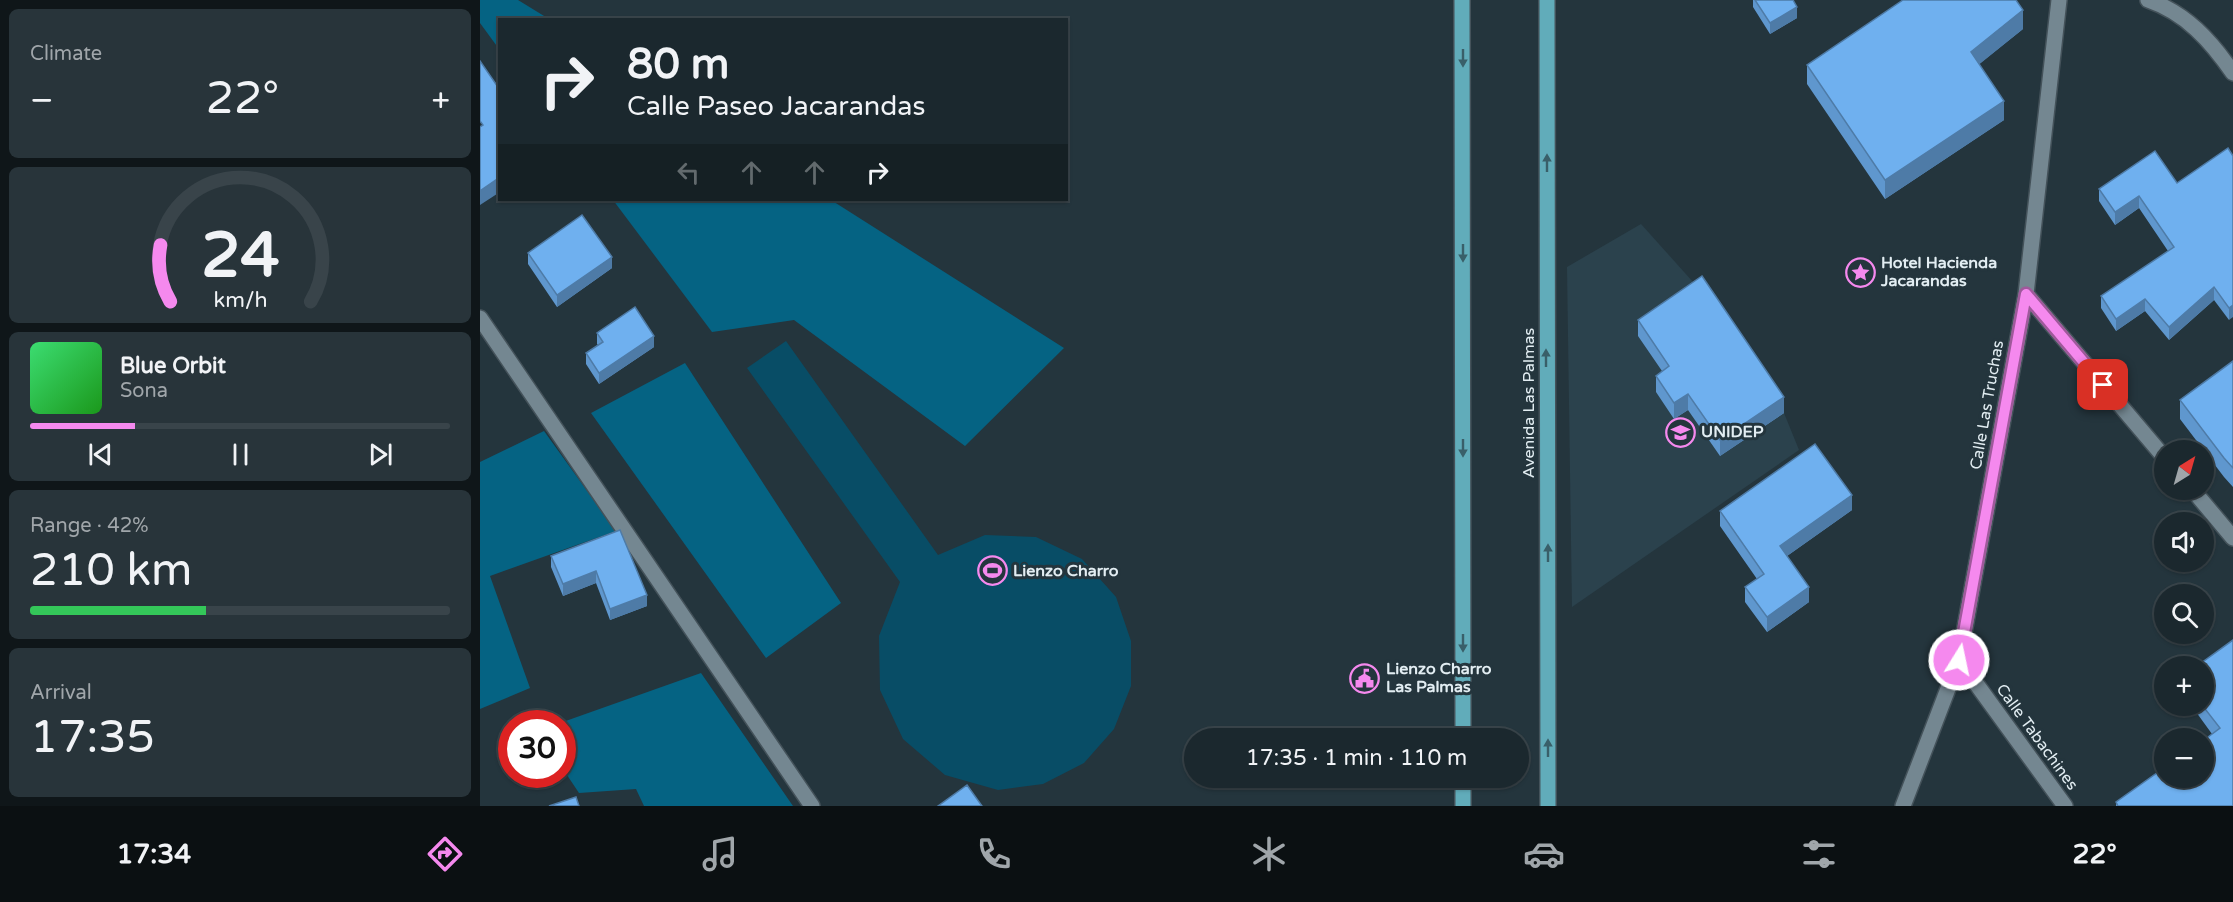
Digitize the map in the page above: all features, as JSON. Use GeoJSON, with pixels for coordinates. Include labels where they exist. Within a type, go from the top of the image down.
{"type":"FeatureCollection","features":[{"type":"Feature","properties":{"kind":"main road"},"geometry":{"type":"LineString","coordinates":[[1462,0],[1463,728]]}},
{"type":"Feature","properties":{"kind":"main road","name":"Avenida Las Palmas"},"geometry":{"type":"LineString","coordinates":[[1547,0],[1548,806]]}},
{"type":"Feature","properties":{"kind":"main road"},"geometry":{"type":"LineString","coordinates":[[1463,788],[1463,806]]}},
{"type":"Feature","properties":{"kind":"street","name":"Calle Las Truchas"},"geometry":{"type":"LineString","coordinates":[[1903,806],[1959,660],[2026,294],[2060,0]]}},
{"type":"Feature","properties":{"kind":"street"},"geometry":{"type":"LineString","coordinates":[[2148,0],[2187,20],[2212,42],[2233,73]]}},
{"type":"Feature","properties":{"kind":"street"},"geometry":{"type":"LineString","coordinates":[[2026,294],[2154,445]]}},
{"type":"Feature","properties":{"kind":"street"},"geometry":{"type":"LineString","coordinates":[[480,318],[812,806]]}},
{"type":"Feature","properties":{"kind":"street"},"geometry":{"type":"LineString","coordinates":[[2201,500],[2233,538]]}},
{"type":"Feature","properties":{"kind":"street","name":"Calle Tabachines"},"geometry":{"type":"LineString","coordinates":[[1959,660],[2065,806]]}},
{"type":"Feature","properties":{"kind":"shaded area"},"geometry":{"type":"Polygon","coordinates":[[[480,0],[518,0],[547,18],[498,18],[498,48],[480,23],[480,0]]]}},
{"type":"Feature","properties":{"kind":"shaded area"},"geometry":{"type":"Polygon","coordinates":[[[614,201],[833,201],[1064,348],[965,446],[794,320],[712,332],[614,201]]]}},
{"type":"Feature","properties":{"kind":"shaded area","name":"UNIDEP"},"geometry":{"type":"Polygon","coordinates":[[[1641,224],[1702,292],[1784,413],[1799,450],[1572,607],[1567,267],[1641,224]]]}},
{"type":"Feature","properties":{"kind":"shaded area","name":"Lienzo Charro"},"geometry":{"type":"Polygon","coordinates":[[[786,341],[938,555],[985,535],[1036,537],[1082,559],[1116,597],[1131,641],[1131,686],[1114,729],[1084,763],[1043,784],[998,790],[945,775],[903,739],[880,690],[879,636],[900,582],[747,368],[786,341]]]}},
{"type":"Feature","properties":{"kind":"shaded area"},"geometry":{"type":"Polygon","coordinates":[[[685,363],[841,603],[766,658],[591,413],[685,363]]]}},
{"type":"Feature","properties":{"kind":"shaded area"},"geometry":{"type":"Polygon","coordinates":[[[544,431],[616,531],[490,576],[530,688],[480,709],[480,462],[544,431]]]}},
{"type":"Feature","properties":{"kind":"shaded area"},"geometry":{"type":"Polygon","coordinates":[[[701,673],[793,806],[644,806],[636,789],[579,793],[576,788],[576,717],[701,673]]]}},
{"type":"Feature","properties":{"kind":"building"},"geometry":{"type":"Polygon","coordinates":[[[1755,0],[1793,0],[1797,7],[1770,23],[1755,0]]]}},
{"type":"Feature","properties":{"kind":"building"},"geometry":{"type":"Polygon","coordinates":[[[1903,0],[2016,0],[2023,10],[1971,52],[2004,101],[1885,180],[1807,65],[1903,0]]]}},
{"type":"Feature","properties":{"kind":"building"},"geometry":{"type":"Polygon","coordinates":[[[480,61],[498,87],[498,178],[480,191],[480,127],[483,125],[480,121],[480,61]]]}},
{"type":"Feature","properties":{"kind":"building"},"geometry":{"type":"Polygon","coordinates":[[[2228,148],[2233,156],[2233,305],[2229,308],[2214,287],[2169,327],[2145,299],[2116,319],[2101,296],[2174,247],[2139,196],[2115,212],[2099,189],[2155,151],[2177,183],[2228,148]]]}},
{"type":"Feature","properties":{"kind":"building"},"geometry":{"type":"Polygon","coordinates":[[[582,215],[612,257],[557,295],[528,253],[582,215]]]}},
{"type":"Feature","properties":{"kind":"building"},"geometry":{"type":"Polygon","coordinates":[[[1702,276],[1784,397],[1720,440],[1688,394],[1674,403],[1656,376],[1669,366],[1638,320],[1702,276]]]}},
{"type":"Feature","properties":{"kind":"building"},"geometry":{"type":"Polygon","coordinates":[[[635,307],[654,336],[599,373],[586,353],[603,342],[597,333],[635,307]]]}},
{"type":"Feature","properties":{"kind":"building"},"geometry":{"type":"Polygon","coordinates":[[[2233,361],[2233,468],[2214,445],[2214,440],[2210,440],[2180,400],[2233,361]]]}},
{"type":"Feature","properties":{"kind":"building"},"geometry":{"type":"Polygon","coordinates":[[[1815,444],[1852,495],[1780,546],[1809,587],[1767,617],[1745,587],[1764,574],[1720,511],[1815,444]]]}},
{"type":"Feature","properties":{"kind":"building"},"geometry":{"type":"Polygon","coordinates":[[[620,530],[647,595],[610,609],[596,571],[563,584],[551,556],[620,530]]]}},
{"type":"Feature","properties":{"kind":"building"},"geometry":{"type":"Polygon","coordinates":[[[2233,640],[2233,806],[2118,806],[2116,802],[2154,775],[2154,788],[2214,788],[2214,732],[2220,728],[2211,716],[2214,716],[2214,656],[2211,656],[2233,640]]]}},
{"type":"Feature","properties":{"kind":"building"},"geometry":{"type":"Polygon","coordinates":[[[967,785],[982,806],[938,806],[967,785]]]}},
{"type":"Feature","properties":{"kind":"building"},"geometry":{"type":"Polygon","coordinates":[[[576,797],[579,806],[549,806],[576,797]]]}},
{"type":"Feature","properties":{"kind":"place","name":"Hotel Hacienda Jacarandas"},"geometry":{"type":"Point","coordinates":[1860,272]}},
{"type":"Feature","properties":{"kind":"place","name":"UNIDEP"},"geometry":{"type":"Point","coordinates":[1680,432]}},
{"type":"Feature","properties":{"kind":"place","name":"Lienzo Charro"},"geometry":{"type":"Point","coordinates":[992,571]}},
{"type":"Feature","properties":{"kind":"place","name":"Lienzo Charro Las Palmas"},"geometry":{"type":"Point","coordinates":[1365,678]}},
{"type":"Feature","properties":{"kind":"route"},"geometry":{"type":"LineString","coordinates":[[1959,660],[2026,294],[2103,385]]}}]}
